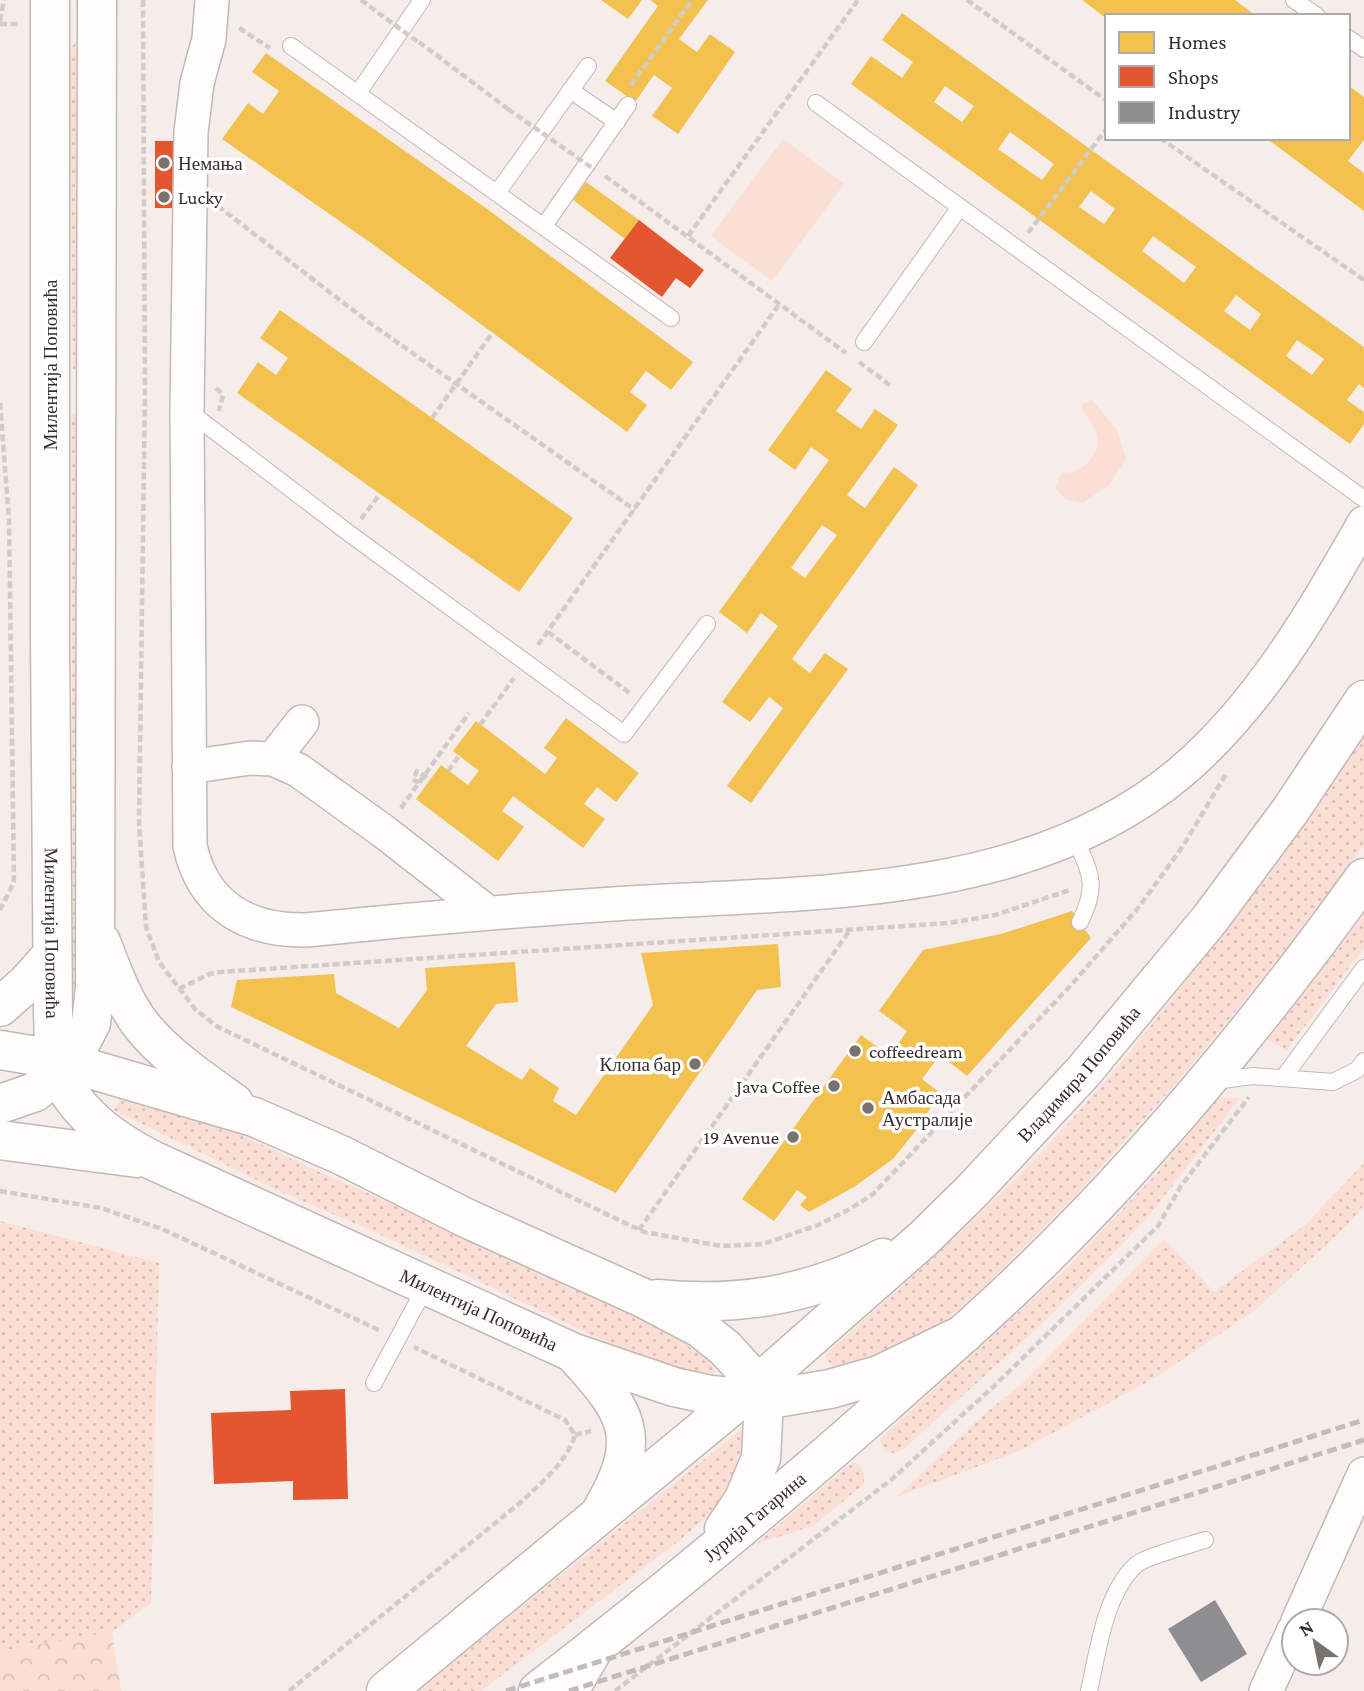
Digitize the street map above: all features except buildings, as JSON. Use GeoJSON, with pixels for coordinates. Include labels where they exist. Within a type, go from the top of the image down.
{"type":"FeatureCollection","features":[{"type":"Feature","properties":{"kind":"street","name":"Милентија Поповића"},"geometry":{"type":"LineString","coordinates":[[50,0],[52,955],[62,1065],[75,1098],[103,1130],[121,1144],[152,1160],[574,1353],[674,1387],[711,1395],[830,1389],[879,1375],[964,1334]]}},
{"type":"Feature","properties":{"kind":"street"},"geometry":{"type":"LineString","coordinates":[[0,1104],[23,1098],[62,1065],[93,1017],[96,928],[97,0]]}},
{"type":"Feature","properties":{"kind":"street"},"geometry":{"type":"LineString","coordinates":[[212,0],[209,40],[197,83],[191,120],[187,410],[190,846],[195,868],[214,897],[235,915],[282,931],[487,912],[853,890],[955,874],[1035,853],[1101,826],[1143,800],[1180,773],[1223,733],[1294,639],[1364,523]]}},
{"type":"Feature","properties":{"kind":"street","name":"Владимира Поповића"},"geometry":{"type":"LineString","coordinates":[[754,1394],[923,1239],[1029,1132],[1135,1012],[1210,919],[1290,811],[1364,700]]}},
{"type":"Feature","properties":{"kind":"street"},"geometry":{"type":"LineString","coordinates":[[274,759],[302,722]]}},
{"type":"Feature","properties":{"kind":"street"},"geometry":{"type":"LineString","coordinates":[[189,767],[250,758],[274,759],[298,771],[383,831],[487,912]]}},
{"type":"Feature","properties":{"kind":"street"},"geometry":{"type":"LineString","coordinates":[[964,1334],[1090,1211],[1206,1082],[1257,1020],[1364,878]]}},
{"type":"Feature","properties":{"kind":"street"},"geometry":{"type":"LineString","coordinates":[[96,928],[112,969],[140,1023],[184,1065],[254,1117]]}},
{"type":"Feature","properties":{"kind":"street"},"geometry":{"type":"LineString","coordinates":[[0,1007],[27,983],[52,955]]}},
{"type":"Feature","properties":{"kind":"street"},"geometry":{"type":"LineString","coordinates":[[0,1050],[254,1117],[341,1155],[466,1218],[643,1298],[700,1328],[725,1348],[754,1394],[762,1448],[753,1480],[744,1499],[695,1567]]}},
{"type":"Feature","properties":{"kind":"street"},"geometry":{"type":"LineString","coordinates":[[0,1140],[152,1160]]}},
{"type":"Feature","properties":{"kind":"street"},"geometry":{"type":"LineString","coordinates":[[643,1298],[693,1303],[770,1297],[803,1290],[865,1267],[923,1239]]}},
{"type":"Feature","properties":{"kind":"street","name":"Јурија Гагарина"},"geometry":{"type":"LineString","coordinates":[[538,1691],[695,1567],[964,1334]]}},
{"type":"Feature","properties":{"kind":"street"},"geometry":{"type":"LineString","coordinates":[[574,1353],[609,1395],[625,1423],[625,1453],[619,1476],[597,1517]]}},
{"type":"Feature","properties":{"kind":"street"},"geometry":{"type":"LineString","coordinates":[[386,1691],[597,1517],[754,1394]]}},
{"type":"Feature","properties":{"kind":"street"},"geometry":{"type":"LineString","coordinates":[[1304,1607],[1364,1474]]}},
{"type":"Feature","properties":{"kind":"street"},"geometry":{"type":"LineString","coordinates":[[569,1691],[594,1648]]}},
{"type":"Feature","properties":{"kind":"street"},"geometry":{"type":"LineString","coordinates":[[1266,1691],[1280,1660]]}},
{"type":"Feature","properties":{"kind":"lane"},"geometry":{"type":"LineString","coordinates":[[358,93],[422,0]]}},
{"type":"Feature","properties":{"kind":"lane"},"geometry":{"type":"LineString","coordinates":[[1294,0],[1314,14]]}},
{"type":"Feature","properties":{"kind":"lane"},"geometry":{"type":"LineString","coordinates":[[291,46],[671,318]]}},
{"type":"Feature","properties":{"kind":"lane"},"geometry":{"type":"LineString","coordinates":[[498,192],[588,66]]}},
{"type":"Feature","properties":{"kind":"lane"},"geometry":{"type":"LineString","coordinates":[[570,90],[613,119]]}},
{"type":"Feature","properties":{"kind":"lane"},"geometry":{"type":"LineString","coordinates":[[816,103],[1364,499]]}},
{"type":"Feature","properties":{"kind":"lane"},"geometry":{"type":"LineString","coordinates":[[544,226],[613,119],[628,106]]}},
{"type":"Feature","properties":{"kind":"lane"},"geometry":{"type":"LineString","coordinates":[[864,342],[960,207]]}},
{"type":"Feature","properties":{"kind":"lane"},"geometry":{"type":"LineString","coordinates":[[187,410],[350,534],[624,734],[707,624]]}},
{"type":"Feature","properties":{"kind":"lane"},"geometry":{"type":"LineString","coordinates":[[1074,838],[1087,862],[1091,878],[1090,895],[1080,922]]}},
{"type":"Feature","properties":{"kind":"lane"},"geometry":{"type":"LineString","coordinates":[[1283,1078],[1364,968]]}},
{"type":"Feature","properties":{"kind":"lane"},"geometry":{"type":"LineString","coordinates":[[1206,1082],[1231,1077],[1333,1082],[1357,1070],[1364,1061]]}},
{"type":"Feature","properties":{"kind":"lane"},"geometry":{"type":"LineString","coordinates":[[373,1383],[426,1286]]}},
{"type":"Feature","properties":{"kind":"lane"},"geometry":{"type":"LineString","coordinates":[[1090,1691],[1103,1629],[1116,1592],[1138,1563],[1205,1540]]}},
{"type":"Feature","properties":{"kind":"path"},"geometry":{"type":"LineString","coordinates":[[0,21],[4,0]]}},
{"type":"Feature","properties":{"kind":"path"},"geometry":{"type":"LineString","coordinates":[[143,0],[145,391],[139,822],[146,928],[159,962],[178,989],[196,1010],[218,1027],[639,1230],[721,1247],[763,1244],[818,1226],[873,1194],[1065,992],[1139,907],[1183,846],[1232,765]]}},
{"type":"Feature","properties":{"kind":"path"},"geometry":{"type":"LineString","coordinates":[[361,0],[891,386]]}},
{"type":"Feature","properties":{"kind":"path"},"geometry":{"type":"LineString","coordinates":[[613,119],[692,0]]}},
{"type":"Feature","properties":{"kind":"path"},"geometry":{"type":"LineString","coordinates":[[688,236],[858,0]]}},
{"type":"Feature","properties":{"kind":"path"},"geometry":{"type":"LineString","coordinates":[[967,0],[1105,100]]}},
{"type":"Feature","properties":{"kind":"path"},"geometry":{"type":"LineString","coordinates":[[250,35],[271,49]]}},
{"type":"Feature","properties":{"kind":"path"},"geometry":{"type":"LineString","coordinates":[[1017,248],[1105,131]]}},
{"type":"Feature","properties":{"kind":"path"},"geometry":{"type":"LineString","coordinates":[[1163,140],[1364,280]]}},
{"type":"Feature","properties":{"kind":"path"},"geometry":{"type":"LineString","coordinates":[[217,205],[367,321],[635,510]]}},
{"type":"Feature","properties":{"kind":"path"},"geometry":{"type":"LineString","coordinates":[[646,705],[548,632],[780,303]]}},
{"type":"Feature","properties":{"kind":"path"},"geometry":{"type":"LineString","coordinates":[[432,418],[493,332]]}},
{"type":"Feature","properties":{"kind":"path"},"geometry":{"type":"LineString","coordinates":[[0,405],[9,520],[14,882],[0,910]]}},
{"type":"Feature","properties":{"kind":"path"},"geometry":{"type":"LineString","coordinates":[[350,534],[380,494]]}},
{"type":"Feature","properties":{"kind":"path"},"geometry":{"type":"LineString","coordinates":[[383,831],[469,713]]}},
{"type":"Feature","properties":{"kind":"path"},"geometry":{"type":"LineString","coordinates":[[448,771],[459,756]]}},
{"type":"Feature","properties":{"kind":"path"},"geometry":{"type":"LineString","coordinates":[[424,776],[430,780]]}},
{"type":"Feature","properties":{"kind":"path"},"geometry":{"type":"LineString","coordinates":[[178,989],[209,974],[221,972],[949,923],[995,915],[1069,890],[1091,878]]}},
{"type":"Feature","properties":{"kind":"path"},"geometry":{"type":"LineString","coordinates":[[639,1230],[850,930]]}},
{"type":"Feature","properties":{"kind":"path"},"geometry":{"type":"LineString","coordinates":[[615,1691],[891,1480],[993,1387],[1158,1226],[1181,1186],[1264,1077]]}},
{"type":"Feature","properties":{"kind":"path"},"geometry":{"type":"LineString","coordinates":[[0,1191],[101,1208],[162,1229],[565,1420],[575,1435],[571,1448],[555,1470],[521,1502],[289,1691]]}},
{"type":"Feature","properties":{"kind":"green space"},"geometry":{"type":"Polygon","coordinates":[[[75,41],[83,52],[84,368],[73,369],[69,54],[75,41]]]}},
{"type":"Feature","properties":{"kind":"green space"},"geometry":{"type":"Polygon","coordinates":[[[783,139],[844,184],[772,281],[711,236],[783,139]]]}},
{"type":"Feature","properties":{"kind":"green space"},"geometry":{"type":"Polygon","coordinates":[[[1092,400],[1117,430],[1126,459],[1109,485],[1083,503],[1065,499],[1055,488],[1061,473],[1079,469],[1092,458],[1096,450],[1096,433],[1081,405],[1092,400]]]}},
{"type":"Feature","properties":{"kind":"green space"},"geometry":{"type":"Polygon","coordinates":[[[86,413],[76,1000],[73,994],[71,415],[86,413]]]}},
{"type":"Feature","properties":{"kind":"green space"},"geometry":{"type":"Polygon","coordinates":[[[1364,734],[1364,845],[1265,975],[1186,1072],[1075,1196],[978,1293],[913,1343],[836,1374],[825,1355],[1009,1185],[1124,1059],[1247,899],[1364,734]]]}},
{"type":"Feature","properties":{"kind":"green space"},"geometry":{"type":"Polygon","coordinates":[[[1364,915],[1364,948],[1287,1050],[1268,1040],[1364,915]]]}},
{"type":"Feature","properties":{"kind":"green space"},"geometry":{"type":"Polygon","coordinates":[[[126,1091],[206,1118],[668,1331],[710,1362],[714,1374],[691,1372],[619,1348],[377,1233],[277,1190],[114,1110],[126,1091]]]}},
{"type":"Feature","properties":{"kind":"green space"},"geometry":{"type":"Polygon","coordinates":[[[1218,1098],[1240,1098],[1156,1207],[1121,1246],[1045,1321],[907,1446],[898,1452],[887,1452],[880,1439],[1065,1270],[1156,1174],[1218,1098]]]}},
{"type":"Feature","properties":{"kind":"green space"},"geometry":{"type":"Polygon","coordinates":[[[1364,1163],[1364,1205],[1347,1225],[1259,1307],[1157,1377],[1021,1450],[896,1497],[986,1413],[1025,1381],[1164,1239],[1214,1292],[1305,1225],[1364,1163]]]}},
{"type":"Feature","properties":{"kind":"green space"},"geometry":{"type":"Polygon","coordinates":[[[0,1221],[159,1263],[151,1603],[112,1632],[0,1651],[0,1221]]]}},
{"type":"Feature","properties":{"kind":"green space"},"geometry":{"type":"Polygon","coordinates":[[[743,1428],[748,1431],[735,1481],[714,1510],[680,1540],[481,1691],[417,1691],[743,1428]]]}},
{"type":"Feature","properties":{"kind":"green space"},"geometry":{"type":"Polygon","coordinates":[[[853,1462],[863,1470],[864,1484],[813,1526],[756,1544],[853,1462]]]}},
{"type":"Feature","properties":{"kind":"green space"},"geometry":{"type":"Polygon","coordinates":[[[112,1632],[121,1691],[0,1691],[0,1651],[112,1632]]]}},
{"type":"Feature","properties":{"kind":"railway"},"geometry":{"type":"LineString","coordinates":[[506,1691],[1364,1420]]}},
{"type":"Feature","properties":{"kind":"railway"},"geometry":{"type":"LineString","coordinates":[[569,1691],[1364,1440]]}},
{"type":"Feature","properties":{"kind":"place","name":"Немања"},"geometry":{"type":"Point","coordinates":[164,163]}},
{"type":"Feature","properties":{"kind":"place","name":"Lucky"},"geometry":{"type":"Point","coordinates":[164,197]}},
{"type":"Feature","properties":{"kind":"place","name":"coffeedream"},"geometry":{"type":"Point","coordinates":[855,1051]}},
{"type":"Feature","properties":{"kind":"place","name":"Клопа бар"},"geometry":{"type":"Point","coordinates":[695,1064]}},
{"type":"Feature","properties":{"kind":"place","name":"Java Coffee"},"geometry":{"type":"Point","coordinates":[834,1086]}},
{"type":"Feature","properties":{"kind":"place","name":"Амбасада Аустралије"},"geometry":{"type":"Point","coordinates":[868,1108]}},
{"type":"Feature","properties":{"kind":"place","name":"19 Avenue"},"geometry":{"type":"Point","coordinates":[793,1137]}}]}
